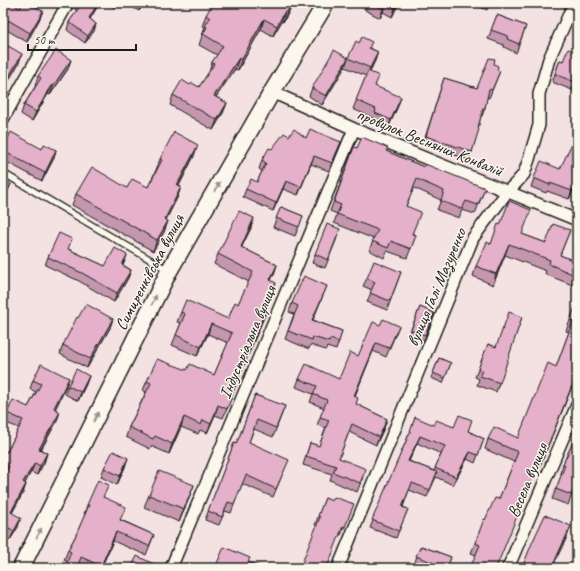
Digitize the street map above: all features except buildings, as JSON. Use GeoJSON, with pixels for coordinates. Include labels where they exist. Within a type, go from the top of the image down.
{"type":"FeatureCollection","features":[{"type":"Feature","properties":{"kind":"main road","name":"Симиренківська вулиця"},"geometry":{"type":"LineString","coordinates":[[21,568],[169,271],[272,92],[326,3]]}},
{"type":"Feature","properties":{"kind":"street"},"geometry":{"type":"LineString","coordinates":[[3,119],[68,3]]}},
{"type":"Feature","properties":{"kind":"street","name":"вулиця Галі Мазуренко"},"geometry":{"type":"LineString","coordinates":[[338,568],[473,238],[507,192],[524,174],[539,126],[539,94],[549,60],[574,3]]}},
{"type":"Feature","properties":{"kind":"street","name":"провулок Весняних Конвалій"},"geometry":{"type":"LineString","coordinates":[[272,92],[354,129],[577,220]]}},
{"type":"Feature","properties":{"kind":"street","name":"Індустріальна вулиця"},"geometry":{"type":"LineString","coordinates":[[171,568],[354,129]]}},
{"type":"Feature","properties":{"kind":"street","name":"Весела вулиця"},"geometry":{"type":"LineString","coordinates":[[508,568],[577,405]]}},
{"type":"Feature","properties":{"kind":"lane"},"geometry":{"type":"LineString","coordinates":[[3,173],[169,271]]}}]}
